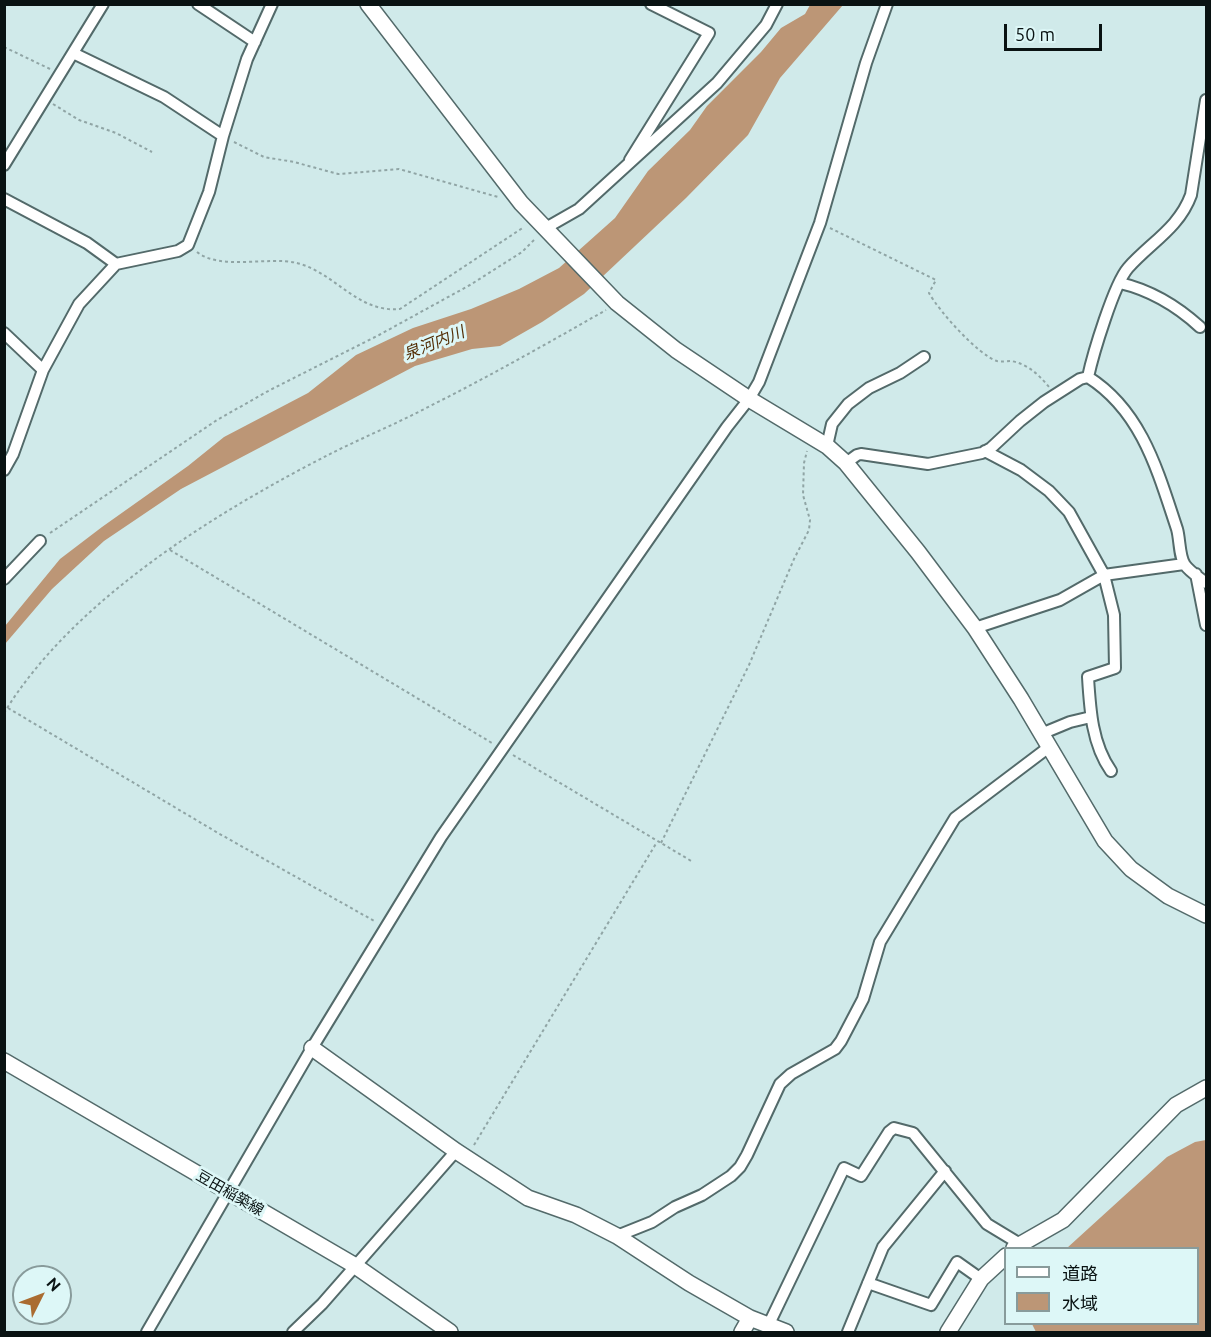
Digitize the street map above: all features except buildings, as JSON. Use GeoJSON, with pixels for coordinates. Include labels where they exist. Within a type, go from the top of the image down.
{"type":"FeatureCollection","features":[{"type":"Feature","properties":{"kind":"street"},"geometry":{"type":"LineString","coordinates":[[4,165],[103,4]]}},
{"type":"Feature","properties":{"kind":"street"},"geometry":{"type":"LineString","coordinates":[[198,4],[255,42]]}},
{"type":"Feature","properties":{"kind":"street"},"geometry":{"type":"LineString","coordinates":[[4,470],[13,454],[43,370],[79,304],[116,264],[178,250],[188,245],[209,192],[223,136],[247,59],[272,4]]}},
{"type":"Feature","properties":{"kind":"street"},"geometry":{"type":"LineString","coordinates":[[368,4],[471,141],[540,224],[614,300],[676,350],[749,399],[827,446],[846,463],[918,552],[975,628],[1105,841],[1131,869],[1168,896],[1206,915]]}},
{"type":"Feature","properties":{"kind":"street"},"geometry":{"type":"LineString","coordinates":[[623,170],[709,33],[651,4]]}},
{"type":"Feature","properties":{"kind":"street"},"geometry":{"type":"LineString","coordinates":[[540,224],[579,209],[717,83],[766,25],[777,4]]}},
{"type":"Feature","properties":{"kind":"street"},"geometry":{"type":"LineString","coordinates":[[147,1332],[312,1048],[441,837],[759,382],[820,223],[866,63],[887,4]]}},
{"type":"Feature","properties":{"kind":"street"},"geometry":{"type":"LineString","coordinates":[[73,53],[164,97],[223,136]]}},
{"type":"Feature","properties":{"kind":"street"},"geometry":{"type":"LineString","coordinates":[[1088,377],[1120,283],[1127,269],[1178,222],[1186,210],[1191,195],[1206,100]]}},
{"type":"Feature","properties":{"kind":"street"},"geometry":{"type":"LineString","coordinates":[[4,199],[78,237],[116,264]]}},
{"type":"Feature","properties":{"kind":"street"},"geometry":{"type":"LineString","coordinates":[[1120,283],[1137,287],[1161,298],[1183,311],[1200,327]]}},
{"type":"Feature","properties":{"kind":"street"},"geometry":{"type":"LineString","coordinates":[[4,333],[43,370]]}},
{"type":"Feature","properties":{"kind":"street"},"geometry":{"type":"LineString","coordinates":[[827,446],[832,424],[848,404],[869,388],[900,373],[924,357]]}},
{"type":"Feature","properties":{"kind":"street"},"geometry":{"type":"LineString","coordinates":[[846,463],[857,454],[928,464],[972,456],[986,451],[1020,421],[1055,395],[1080,379],[1088,377],[1101,385],[1139,431],[1149,450],[1179,536],[1184,564],[1206,583]]}},
{"type":"Feature","properties":{"kind":"street"},"geometry":{"type":"LineString","coordinates":[[986,451],[1021,470],[1049,490],[1069,512],[1104,575],[1114,615],[1114,668],[1088,677],[1091,717],[1104,761],[1112,771]]}},
{"type":"Feature","properties":{"kind":"street"},"geometry":{"type":"LineString","coordinates":[[4,579],[40,541]]}},
{"type":"Feature","properties":{"kind":"street"},"geometry":{"type":"LineString","coordinates":[[975,628],[1060,600],[1104,575],[1184,564]]}},
{"type":"Feature","properties":{"kind":"street"},"geometry":{"type":"LineString","coordinates":[[1196,574],[1206,625]]}},
{"type":"Feature","properties":{"kind":"street"},"geometry":{"type":"LineString","coordinates":[[617,1236],[652,1222],[702,1195],[731,1176],[740,1167],[780,1084],[791,1074],[836,1049],[842,1041],[863,999],[880,942],[955,818],[1070,722],[1091,717]]}},
{"type":"Feature","properties":{"kind":"street"},"geometry":{"type":"LineString","coordinates":[[312,1048],[461,1155],[528,1198],[576,1215],[617,1236],[689,1283],[750,1318],[786,1332]]}},
{"type":"Feature","properties":{"kind":"street","name":"豆田稲築線"},"geometry":{"type":"LineString","coordinates":[[4,1061],[354,1265],[450,1332]]}},
{"type":"Feature","properties":{"kind":"street"},"geometry":{"type":"LineString","coordinates":[[768,1326],[844,1168],[861,1176],[889,1132],[894,1128],[913,1133],[987,1224],[1017,1246],[1063,1220],[1176,1105],[1206,1088]]}},
{"type":"Feature","properties":{"kind":"street"},"geometry":{"type":"LineString","coordinates":[[293,1332],[322,1304],[354,1265],[461,1155]]}},
{"type":"Feature","properties":{"kind":"street"},"geometry":{"type":"LineString","coordinates":[[848,1332],[884,1248],[903,1220],[945,1171]]}},
{"type":"Feature","properties":{"kind":"street"},"geometry":{"type":"LineString","coordinates":[[948,1332],[981,1279],[1004,1257]]}},
{"type":"Feature","properties":{"kind":"street"},"geometry":{"type":"LineString","coordinates":[[868,1283],[931,1305],[957,1262],[981,1279]]}},
{"type":"Feature","properties":{"kind":"street"},"geometry":{"type":"LineString","coordinates":[[742,1332],[750,1318]]}},
{"type":"Feature","properties":{"kind":"path"},"geometry":{"type":"LineString","coordinates":[[4,46],[60,75]]}},
{"type":"Feature","properties":{"kind":"path"},"geometry":{"type":"LineString","coordinates":[[45,100],[79,120],[116,133],[152,152]]}},
{"type":"Feature","properties":{"kind":"path"},"geometry":{"type":"LineString","coordinates":[[223,136],[264,157],[294,162],[338,174],[399,169],[498,197]]}},
{"type":"Feature","properties":{"kind":"path"},"geometry":{"type":"LineString","coordinates":[[820,223],[936,280],[929,293],[941,312],[965,337],[999,362],[1010,361],[1034,371],[1055,395]]}},
{"type":"Feature","properties":{"kind":"path"},"geometry":{"type":"LineString","coordinates":[[188,245],[202,256],[217,261],[296,263],[328,278],[374,308],[388,310],[400,309],[540,224]]}},
{"type":"Feature","properties":{"kind":"path"},"geometry":{"type":"LineString","coordinates":[[40,541],[217,420],[470,285],[522,252],[540,224]]}},
{"type":"Feature","properties":{"kind":"path"},"geometry":{"type":"LineString","coordinates":[[4,713],[47,657],[87,613],[169,549],[285,478],[519,360],[614,300]]}},
{"type":"Feature","properties":{"kind":"path"},"geometry":{"type":"LineString","coordinates":[[661,843],[749,665],[794,559],[809,530],[810,520],[803,495],[804,463],[811,436]]}},
{"type":"Feature","properties":{"kind":"path"},"geometry":{"type":"LineString","coordinates":[[169,549],[693,862]]}},
{"type":"Feature","properties":{"kind":"path"},"geometry":{"type":"LineString","coordinates":[[8,708],[218,833],[386,927]]}},
{"type":"Feature","properties":{"kind":"path"},"geometry":{"type":"LineString","coordinates":[[461,1155],[657,840]]}},
{"type":"Feature","properties":{"kind":"shaded area"},"geometry":{"type":"Polygon","coordinates":[[[1206,1140],[1206,1332],[1036,1332],[1032,1325],[1199,1325],[1199,1247],[1068,1247],[1167,1157],[1195,1142],[1206,1140]]]}},
{"type":"Feature","properties":{"kind":"water","name":"泉河内川"},"geometry":{"type":"Polygon","coordinates":[[[810,5],[843,5],[780,78],[748,135],[686,198],[584,294],[500,346],[472,349],[415,366],[181,489],[104,541],[52,589],[5,644],[5,626],[60,559],[224,437],[308,393],[356,355],[413,328],[471,309],[519,289],[559,268],[615,218],[648,171],[690,130],[707,106],[761,52],[781,28],[805,14],[810,5]]]}}]}
